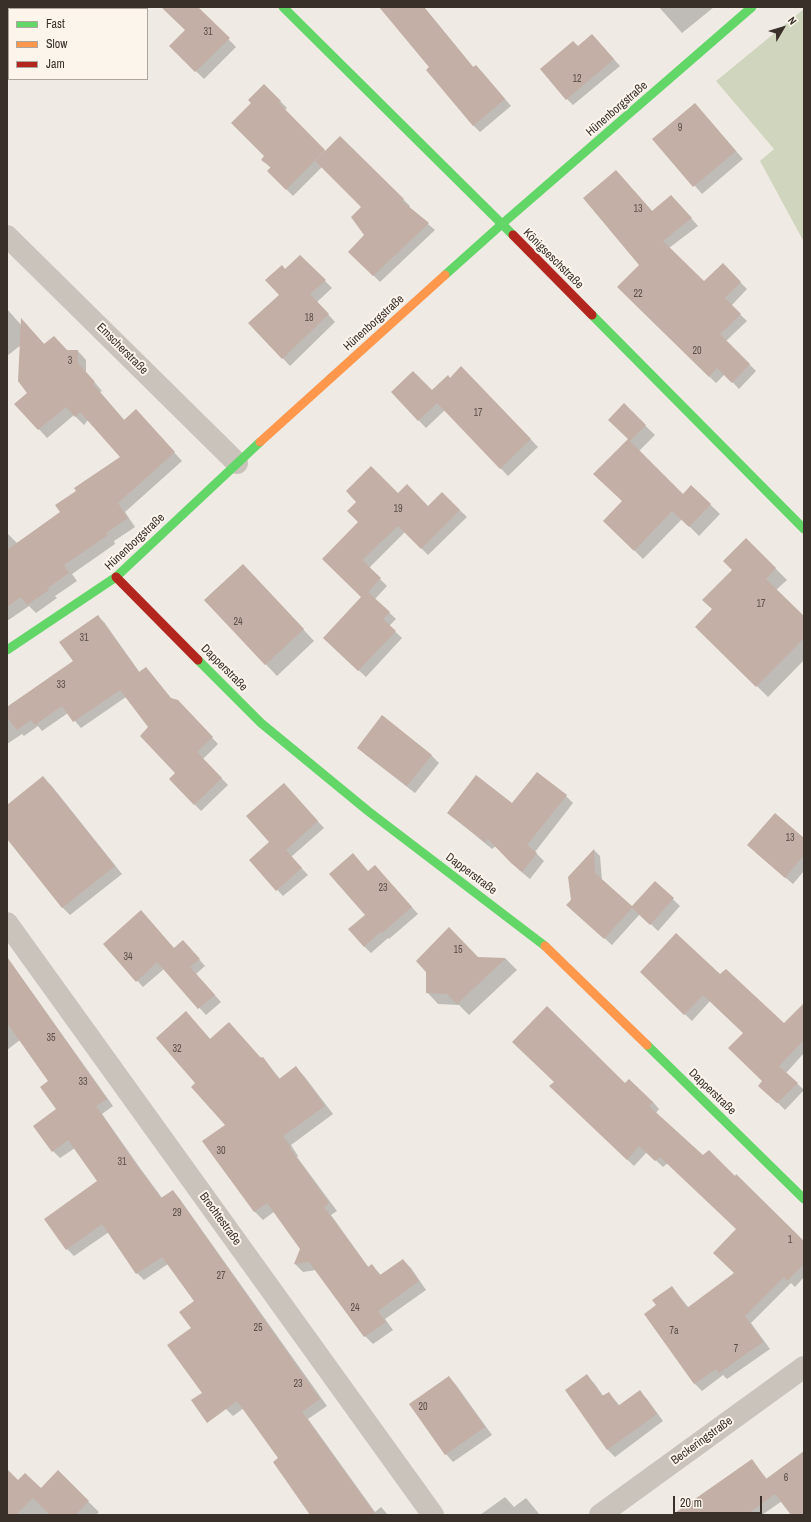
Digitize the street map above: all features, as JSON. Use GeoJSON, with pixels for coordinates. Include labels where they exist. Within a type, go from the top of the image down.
{"type":"FeatureCollection","features":[{"type":"Feature","properties":{"kind":"street","name":"Königseschstraße"},"geometry":{"type":"LineString","coordinates":[[283,7],[502,224],[804,529]]}},
{"type":"Feature","properties":{"kind":"street","name":"Hünenborgstraße"},"geometry":{"type":"LineString","coordinates":[[7,650],[116,577],[237,463],[502,224],[752,7]]}},
{"type":"Feature","properties":{"kind":"street","name":"Emscherstraße"},"geometry":{"type":"LineString","coordinates":[[7,236],[237,463]]}},
{"type":"Feature","properties":{"kind":"street","name":"Dapperstraße"},"geometry":{"type":"LineString","coordinates":[[116,577],[261,723],[368,811],[539,940],[804,1199]]}},
{"type":"Feature","properties":{"kind":"street","name":"Brechtestraße"},"geometry":{"type":"LineString","coordinates":[[7,923],[433,1515]]}},
{"type":"Feature","properties":{"kind":"street","name":"Beckeringstraße"},"geometry":{"type":"LineString","coordinates":[[600,1515],[804,1367]]}},
{"type":"Feature","properties":{"kind":"green space"},"geometry":{"type":"Polygon","coordinates":[[[804,9],[804,242],[760,161],[774,149],[716,81],[804,9]]]}},
{"type":"Feature","properties":{"kind":"building"},"geometry":{"type":"Polygon","coordinates":[[[161,7],[198,7],[230,38],[195,72],[169,46],[185,30],[161,7]]]}},
{"type":"Feature","properties":{"kind":"building"},"geometry":{"type":"Polygon","coordinates":[[[379,7],[424,7],[473,67],[476,65],[505,99],[473,126],[426,70],[429,67],[379,7]]]}},
{"type":"Feature","properties":{"kind":"building"},"geometry":{"type":"Polygon","coordinates":[[[592,34],[614,59],[566,100],[540,69],[573,41],[578,46],[592,34]]]}},
{"type":"Feature","properties":{"kind":"building"},"geometry":{"type":"Polygon","coordinates":[[[264,84],[281,101],[279,103],[325,150],[286,190],[267,171],[271,167],[261,160],[264,156],[231,123],[251,103],[248,100],[264,84]]]}},
{"type":"Feature","properties":{"kind":"building"},"geometry":{"type":"Polygon","coordinates":[[[695,103],[736,151],[693,187],[652,139],[695,103]]]}},
{"type":"Feature","properties":{"kind":"building"},"geometry":{"type":"Polygon","coordinates":[[[340,136],[404,199],[402,201],[429,223],[373,276],[348,252],[364,235],[351,217],[361,207],[315,161],[340,136]]]}},
{"type":"Feature","properties":{"kind":"building"},"geometry":{"type":"Polygon","coordinates":[[[616,170],[652,211],[671,195],[692,218],[663,241],[704,281],[723,263],[741,282],[725,298],[741,314],[720,334],[750,364],[732,383],[717,368],[709,377],[617,287],[639,265],[583,198],[616,170]]]}},
{"type":"Feature","properties":{"kind":"building"},"geometry":{"type":"Polygon","coordinates":[[[300,255],[326,280],[310,294],[329,314],[282,359],[248,323],[279,295],[265,280],[282,265],[285,269],[300,255]]]}},
{"type":"Feature","properties":{"kind":"building"},"geometry":{"type":"Polygon","coordinates":[[[21,318],[44,344],[54,336],[67,350],[78,350],[78,363],[95,382],[93,384],[124,420],[136,409],[175,452],[118,503],[128,518],[106,533],[108,535],[64,565],[69,573],[48,588],[49,590],[27,605],[21,597],[7,607],[7,550],[60,512],[55,505],[76,491],[74,488],[120,457],[80,412],[75,417],[66,407],[38,430],[14,404],[27,393],[18,381],[21,318]]]}},
{"type":"Feature","properties":{"kind":"building"},"geometry":{"type":"Polygon","coordinates":[[[461,366],[531,439],[500,469],[437,403],[418,421],[391,392],[413,371],[432,390],[448,375],[450,378],[461,366]]]}},
{"type":"Feature","properties":{"kind":"building"},"geometry":{"type":"Polygon","coordinates":[[[624,403],[646,425],[630,441],[683,494],[691,485],[711,504],[689,527],[672,511],[634,551],[603,521],[622,501],[593,474],[628,439],[608,420],[624,403]]]}},
{"type":"Feature","properties":{"kind":"building"},"geometry":{"type":"Polygon","coordinates":[[[371,466],[398,493],[407,484],[428,506],[442,492],[460,510],[421,549],[398,526],[362,560],[381,578],[368,592],[390,612],[383,619],[396,631],[358,671],[323,638],[361,597],[322,559],[358,522],[347,511],[356,502],[346,491],[371,466]]]}},
{"type":"Feature","properties":{"kind":"building"},"geometry":{"type":"Polygon","coordinates":[[[746,538],[776,568],[766,579],[804,616],[804,638],[756,687],[695,627],[712,609],[702,600],[732,570],[723,561],[746,538]]]}},
{"type":"Feature","properties":{"kind":"building"},"geometry":{"type":"Polygon","coordinates":[[[243,564],[304,629],[265,665],[204,600],[243,564]]]}},
{"type":"Feature","properties":{"kind":"building"},"geometry":{"type":"Polygon","coordinates":[[[98,615],[139,672],[146,667],[171,698],[178,700],[213,737],[197,752],[222,778],[194,805],[169,779],[175,773],[140,736],[148,727],[120,690],[73,722],[62,706],[35,725],[31,720],[17,730],[7,717],[7,707],[73,661],[59,642],[98,615]]]}},
{"type":"Feature","properties":{"kind":"building"},"geometry":{"type":"Polygon","coordinates":[[[382,715],[432,755],[407,786],[357,748],[382,715]]]}},
{"type":"Feature","properties":{"kind":"building"},"geometry":{"type":"Polygon","coordinates":[[[537,772],[567,795],[527,845],[537,853],[522,872],[511,863],[488,839],[485,842],[447,813],[476,775],[512,803],[537,772]]]}},
{"type":"Feature","properties":{"kind":"building"},"geometry":{"type":"Polygon","coordinates":[[[43,776],[115,866],[62,908],[7,839],[7,805],[43,776]]]}},
{"type":"Feature","properties":{"kind":"building"},"geometry":{"type":"Polygon","coordinates":[[[284,783],[318,821],[286,850],[302,868],[276,891],[249,860],[269,842],[246,816],[284,783]]]}},
{"type":"Feature","properties":{"kind":"building"},"geometry":{"type":"Polygon","coordinates":[[[775,813],[804,838],[804,855],[785,878],[747,845],[775,813]]]}},
{"type":"Feature","properties":{"kind":"building"},"geometry":{"type":"Polygon","coordinates":[[[594,849],[595,873],[632,906],[655,881],[674,898],[650,925],[632,908],[604,939],[566,905],[571,900],[568,877],[594,849]]]}},
{"type":"Feature","properties":{"kind":"building"},"geometry":{"type":"Polygon","coordinates":[[[353,853],[368,871],[375,865],[412,907],[382,933],[380,932],[364,947],[348,929],[365,915],[329,874],[353,853]]]}},
{"type":"Feature","properties":{"kind":"building"},"geometry":{"type":"Polygon","coordinates":[[[141,910],[174,948],[183,940],[200,959],[190,967],[215,995],[198,1009],[157,962],[136,982],[103,944],[141,910]]]}},
{"type":"Feature","properties":{"kind":"building"},"geometry":{"type":"Polygon","coordinates":[[[449,927],[478,957],[506,958],[457,1004],[447,994],[426,993],[426,972],[416,961],[449,927]]]}},
{"type":"Feature","properties":{"kind":"building"},"geometry":{"type":"Polygon","coordinates":[[[676,933],[720,974],[726,969],[784,1023],[804,1003],[804,1040],[779,1066],[798,1083],[777,1103],[758,1086],[762,1081],[728,1048],[743,1033],[703,995],[684,1015],[640,972],[676,933]]]}},
{"type":"Feature","properties":{"kind":"building"},"geometry":{"type":"Polygon","coordinates":[[[7,957],[107,1099],[96,1106],[133,1160],[161,1198],[173,1190],[320,1399],[302,1412],[376,1515],[310,1515],[273,1462],[278,1458],[237,1401],[207,1423],[191,1400],[202,1393],[167,1345],[191,1328],[179,1312],[194,1301],[162,1257],[136,1274],[102,1224],[66,1250],[44,1219],[97,1181],[68,1140],[52,1152],[33,1126],[56,1109],[40,1087],[48,1081],[7,1023],[7,957]]]}},
{"type":"Feature","properties":{"kind":"building"},"geometry":{"type":"Polygon","coordinates":[[[547,1006],[625,1083],[629,1079],[653,1102],[649,1106],[703,1155],[709,1150],[735,1176],[736,1174],[804,1241],[804,1264],[787,1281],[784,1277],[745,1316],[763,1342],[719,1373],[716,1369],[694,1384],[644,1314],[656,1305],[652,1300],[672,1286],[687,1308],[734,1273],[713,1253],[736,1229],[660,1157],[655,1161],[639,1146],[627,1160],[549,1086],[554,1082],[512,1042],[547,1006]]]}},
{"type":"Feature","properties":{"kind":"building"},"geometry":{"type":"Polygon","coordinates":[[[186,1011],[210,1039],[229,1022],[261,1058],[263,1057],[279,1079],[296,1066],[325,1106],[283,1136],[329,1203],[324,1207],[368,1267],[372,1264],[380,1275],[403,1259],[419,1281],[378,1311],[386,1322],[364,1337],[309,1262],[294,1264],[300,1249],[267,1203],[254,1212],[202,1141],[225,1125],[191,1087],[195,1083],[156,1038],[186,1011]]]}},
{"type":"Feature","properties":{"kind":"building"},"geometry":{"type":"Polygon","coordinates":[[[587,1374],[602,1396],[609,1392],[618,1406],[640,1390],[657,1414],[607,1450],[565,1390],[587,1374]]]}},
{"type":"Feature","properties":{"kind":"building"},"geometry":{"type":"Polygon","coordinates":[[[449,1376],[485,1427],[445,1455],[409,1404],[449,1376]]]}},
{"type":"Feature","properties":{"kind":"building"},"geometry":{"type":"Polygon","coordinates":[[[804,1451],[804,1515],[791,1515],[775,1494],[746,1515],[672,1515],[752,1459],[766,1479],[804,1451]]]}},
{"type":"Feature","properties":{"kind":"building"},"geometry":{"type":"Polygon","coordinates":[[[7,1469],[18,1480],[25,1473],[41,1488],[58,1470],[89,1501],[75,1515],[50,1515],[33,1498],[16,1515],[7,1515],[7,1469]]]}},
{"type":"Feature","properties":{"kind":"traffic: fast"},"geometry":{"type":"LineString","coordinates":[[283,7],[513,235]]}},
{"type":"Feature","properties":{"kind":"traffic: fast"},"geometry":{"type":"LineString","coordinates":[[445,275],[752,7]]}},
{"type":"Feature","properties":{"kind":"traffic: fast"},"geometry":{"type":"LineString","coordinates":[[592,315],[804,529]]}},
{"type":"Feature","properties":{"kind":"traffic: fast"},"geometry":{"type":"LineString","coordinates":[[7,650],[116,577],[260,442]]}},
{"type":"Feature","properties":{"kind":"traffic: fast"},"geometry":{"type":"LineString","coordinates":[[198,660],[261,723],[368,811],[545,946]]}},
{"type":"Feature","properties":{"kind":"traffic: fast"},"geometry":{"type":"LineString","coordinates":[[647,1045],[804,1199]]}},
{"type":"Feature","properties":{"kind":"traffic: slow"},"geometry":{"type":"LineString","coordinates":[[260,442],[445,275]]}},
{"type":"Feature","properties":{"kind":"traffic: slow"},"geometry":{"type":"LineString","coordinates":[[545,946],[647,1045]]}},
{"type":"Feature","properties":{"kind":"traffic: jam"},"geometry":{"type":"LineString","coordinates":[[513,235],[592,315]]}},
{"type":"Feature","properties":{"kind":"traffic: jam"},"geometry":{"type":"LineString","coordinates":[[116,577],[198,660]]}}]}
